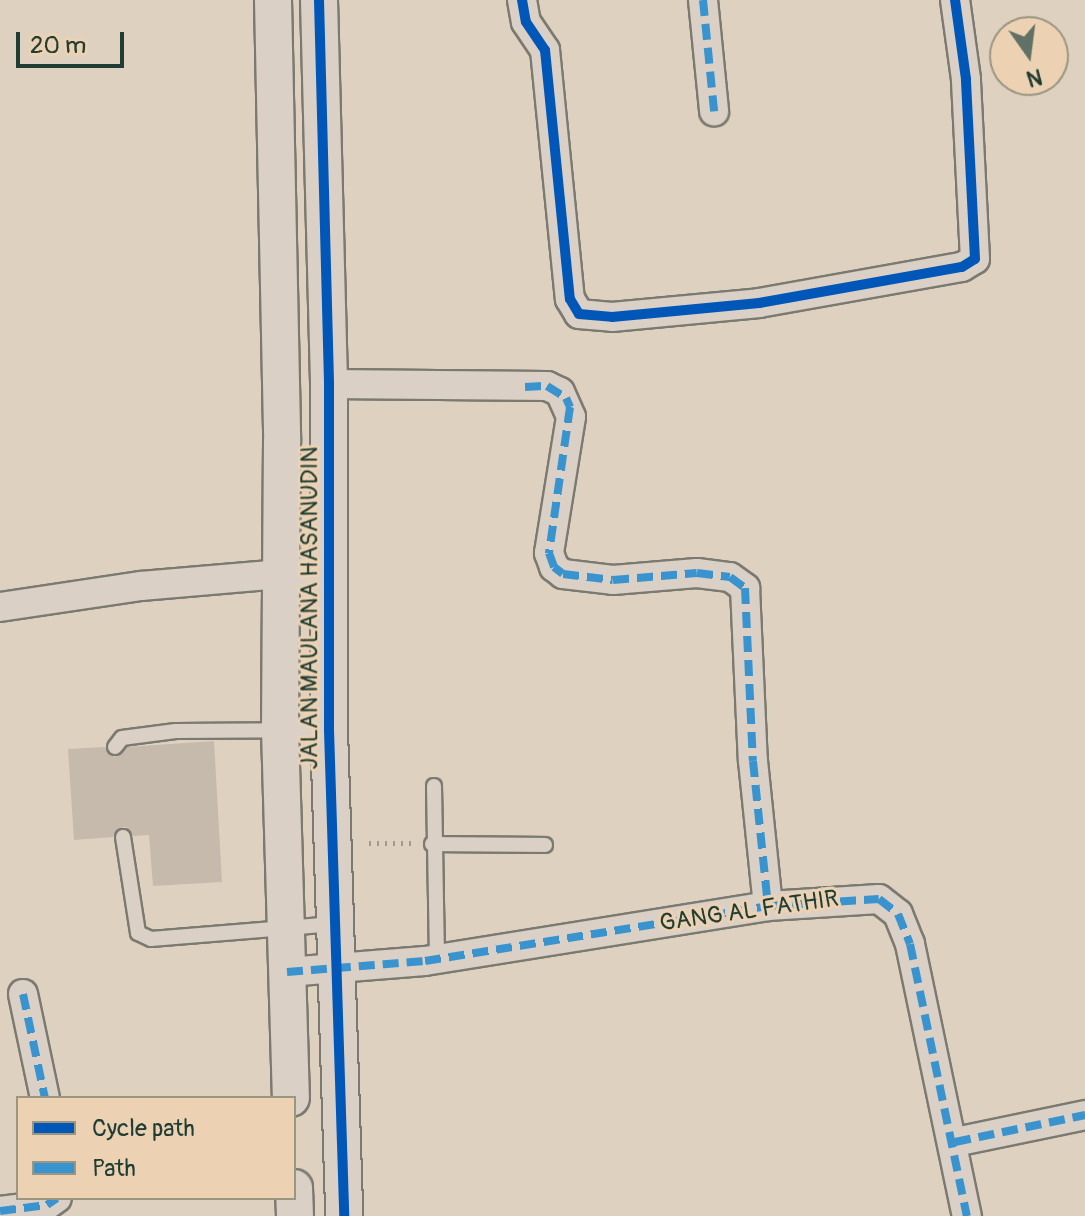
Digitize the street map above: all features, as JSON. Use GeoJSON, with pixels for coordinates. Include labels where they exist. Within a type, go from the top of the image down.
{"type":"FeatureCollection","features":[{"type":"Feature","properties":{"kind":"street","name":"JALAN MAULANA HASANUDIN"},"geometry":{"type":"LineString","coordinates":[[273,0],[282,574],[280,730],[291,1096]]}},
{"type":"Feature","properties":{"kind":"street","name":"JALAN MAULANA HASANUDIN"},"geometry":{"type":"LineString","coordinates":[[319,0],[329,384],[329,730],[344,1216]]}},
{"type":"Feature","properties":{"kind":"street"},"geometry":{"type":"LineString","coordinates":[[522,0],[526,22],[545,50],[570,299],[579,314],[612,317],[759,303],[969,264],[976,249],[966,79],[955,0]]}},
{"type":"Feature","properties":{"kind":"street"},"geometry":{"type":"LineString","coordinates":[[703,0],[714,111]]}},
{"type":"Feature","properties":{"kind":"street"},"geometry":{"type":"LineString","coordinates":[[329,384],[547,386],[566,398],[570,407],[549,553],[554,567],[563,574],[613,580],[697,573],[730,577],[745,588],[749,705],[768,906]]}},
{"type":"Feature","properties":{"kind":"street"},"geometry":{"type":"LineString","coordinates":[[0,607],[329,570]]}},
{"type":"Feature","properties":{"kind":"street","name":"GANG AL FATHIR"},"geometry":{"type":"LineString","coordinates":[[287,972],[431,960],[768,906],[853,897],[879,899],[898,914],[921,986],[955,1142],[967,1216]]}},
{"type":"Feature","properties":{"kind":"street"},"geometry":{"type":"LineString","coordinates":[[23,994],[45,1096]]}},
{"type":"Feature","properties":{"kind":"street"},"geometry":{"type":"LineString","coordinates":[[955,1142],[1085,1115]]}},
{"type":"Feature","properties":{"kind":"street"},"geometry":{"type":"LineString","coordinates":[[0,1211],[47,1205],[54,1200]]}},
{"type":"Feature","properties":{"kind":"lane"},"geometry":{"type":"LineString","coordinates":[[115,747],[122,738],[176,731],[329,730]]}},
{"type":"Feature","properties":{"kind":"lane"},"geometry":{"type":"LineString","coordinates":[[431,960],[434,786]]}},
{"type":"Feature","properties":{"kind":"lane"},"geometry":{"type":"LineString","coordinates":[[123,837],[138,933],[151,939],[335,924]]}},
{"type":"Feature","properties":{"kind":"lane"},"geometry":{"type":"LineString","coordinates":[[432,844],[545,845]]}},
{"type":"Feature","properties":{"kind":"path"},"geometry":{"type":"LineString","coordinates":[[355,843],[413,843]]}},
{"type":"Feature","properties":{"kind":"building"},"geometry":{"type":"Polygon","coordinates":[[[214,741],[222,882],[153,886],[149,835],[133,836],[126,827],[117,829],[113,837],[74,840],[68,749],[105,747],[114,757],[127,747],[214,741]]]}},
{"type":"Feature","properties":{"kind":"marked path"},"geometry":{"type":"LineString","coordinates":[[703,0],[714,111]]}},
{"type":"Feature","properties":{"kind":"marked path"},"geometry":{"type":"LineString","coordinates":[[525,387],[547,386],[566,398],[570,407],[549,553],[554,567],[563,574],[613,580],[697,573],[730,577],[745,588],[753,761],[768,906]]}},
{"type":"Feature","properties":{"kind":"marked path"},"geometry":{"type":"LineString","coordinates":[[287,972],[425,961],[768,906],[879,899],[898,914],[910,944],[967,1216]]}},
{"type":"Feature","properties":{"kind":"marked path"},"geometry":{"type":"LineString","coordinates":[[23,994],[45,1096]]}},
{"type":"Feature","properties":{"kind":"marked path"},"geometry":{"type":"LineString","coordinates":[[955,1142],[1085,1115]]}},
{"type":"Feature","properties":{"kind":"marked path"},"geometry":{"type":"LineString","coordinates":[[0,1211],[47,1205],[54,1200]]}},
{"type":"Feature","properties":{"kind":"cycle path"},"geometry":{"type":"LineString","coordinates":[[319,0],[329,384],[329,730],[344,1216]]}},
{"type":"Feature","properties":{"kind":"cycle path"},"geometry":{"type":"LineString","coordinates":[[522,0],[526,22],[545,50],[570,299],[579,314],[612,317],[759,303],[962,267],[975,259],[966,79],[955,0]]}}]}
